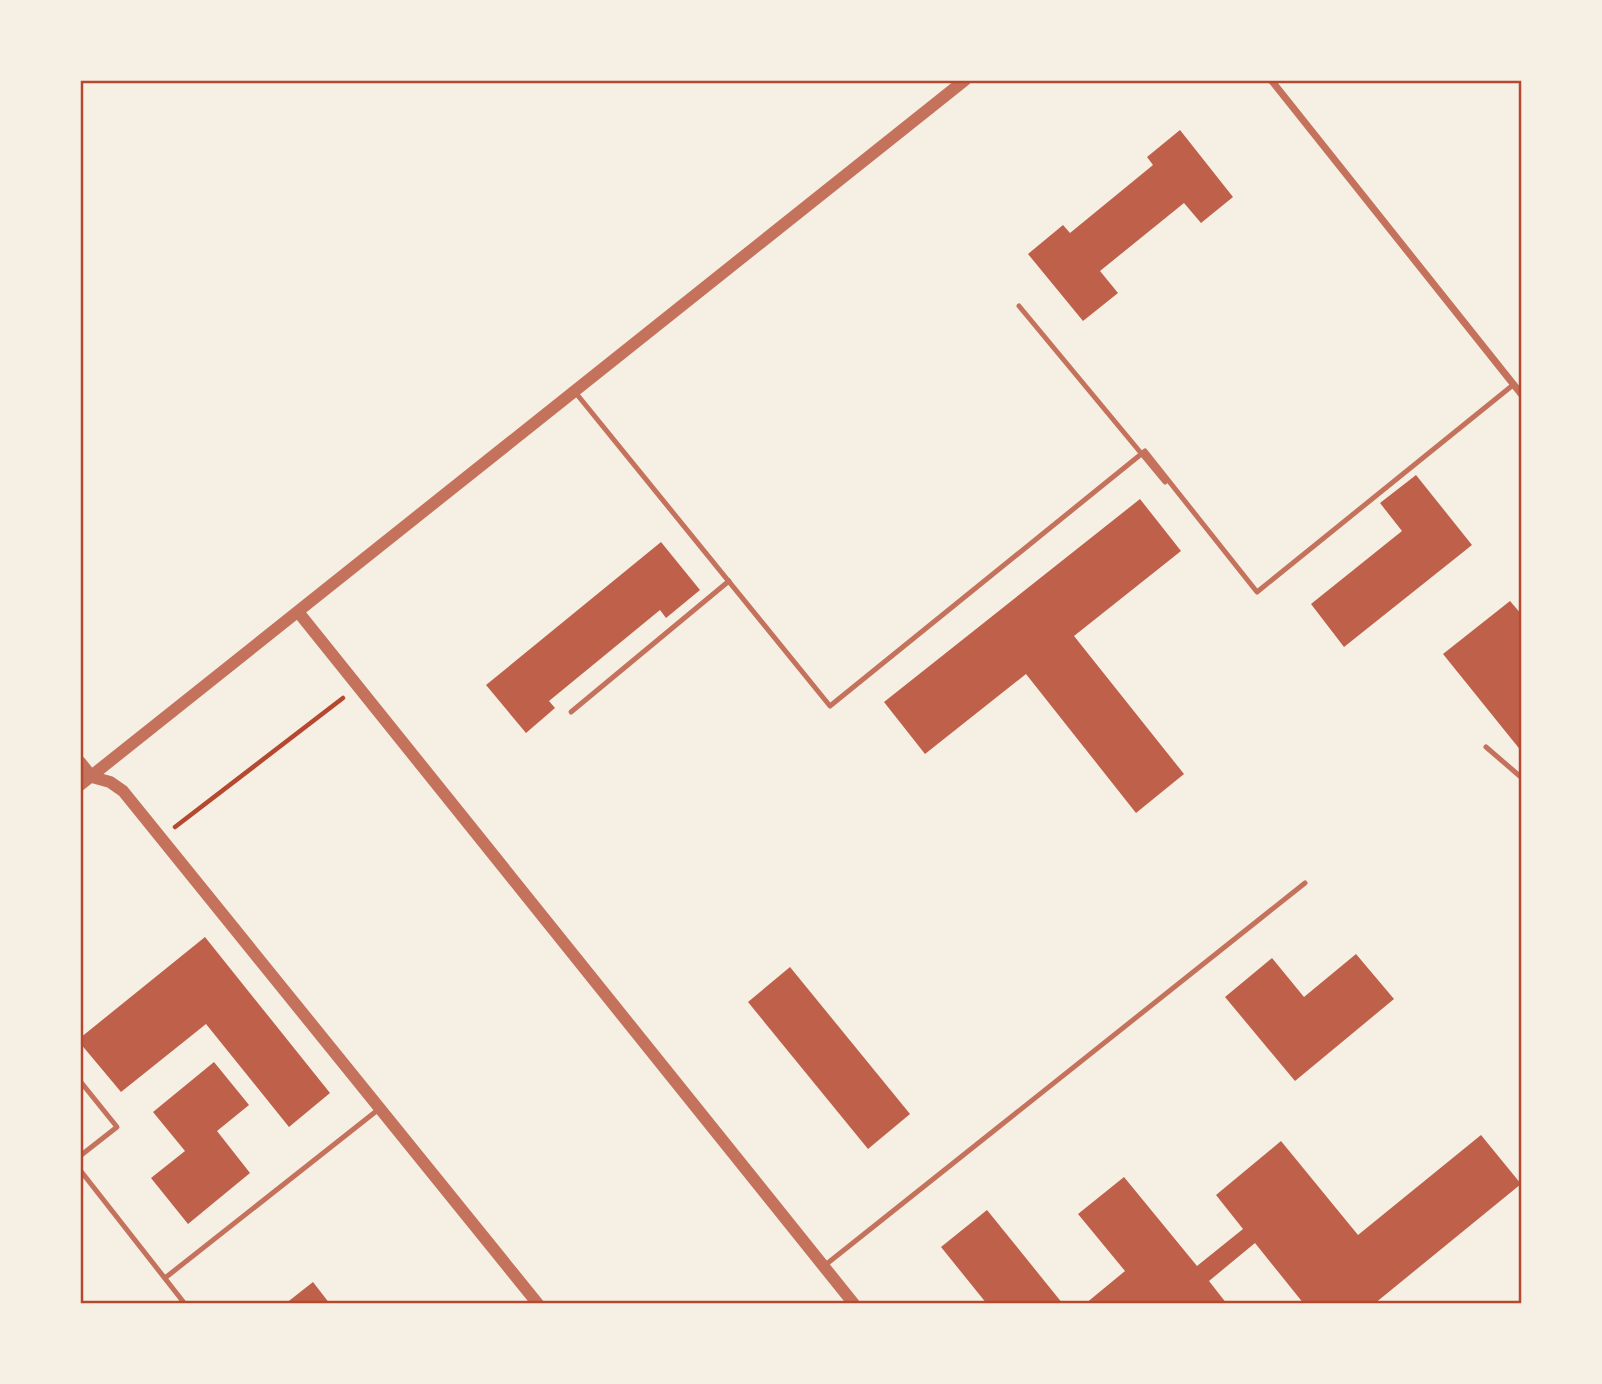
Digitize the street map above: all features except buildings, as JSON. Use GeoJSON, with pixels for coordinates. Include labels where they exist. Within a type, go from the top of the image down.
{"type":"FeatureCollection","features":[{"type":"Feature","properties":{"kind":"street"},"geometry":{"type":"LineString","coordinates":[[80,785],[965,80]]}},
{"type":"Feature","properties":{"kind":"street"},"geometry":{"type":"LineString","coordinates":[[1271,80],[1521,395]]}},
{"type":"Feature","properties":{"kind":"street"},"geometry":{"type":"LineString","coordinates":[[299,613],[854,1304]]}},
{"type":"Feature","properties":{"kind":"street"},"geometry":{"type":"LineString","coordinates":[[80,762],[92,776],[110,782],[123,791],[538,1304]]}},
{"type":"Feature","properties":{"kind":"lane"},"geometry":{"type":"LineString","coordinates":[[1019,306],[1257,593]]}},
{"type":"Feature","properties":{"kind":"lane"},"geometry":{"type":"LineString","coordinates":[[1257,593],[1513,385]]}},
{"type":"Feature","properties":{"kind":"lane"},"geometry":{"type":"LineString","coordinates":[[575,392],[830,706],[1145,451],[1257,593]]}},
{"type":"Feature","properties":{"kind":"lane"},"geometry":{"type":"LineString","coordinates":[[572,712],[729,581]]}},
{"type":"Feature","properties":{"kind":"lane"},"geometry":{"type":"LineString","coordinates":[[1486,747],[1521,778]]}},
{"type":"Feature","properties":{"kind":"lane"},"geometry":{"type":"LineString","coordinates":[[824,1266],[1305,883]]}},
{"type":"Feature","properties":{"kind":"lane"},"geometry":{"type":"LineString","coordinates":[[80,1081],[117,1128],[80,1156]]}},
{"type":"Feature","properties":{"kind":"lane"},"geometry":{"type":"LineString","coordinates":[[165,1278],[380,1108]]}},
{"type":"Feature","properties":{"kind":"lane"},"geometry":{"type":"LineString","coordinates":[[80,1170],[185,1304]]}},
{"type":"Feature","properties":{"kind":"path"},"geometry":{"type":"LineString","coordinates":[[160,838],[358,687]]}}]}
